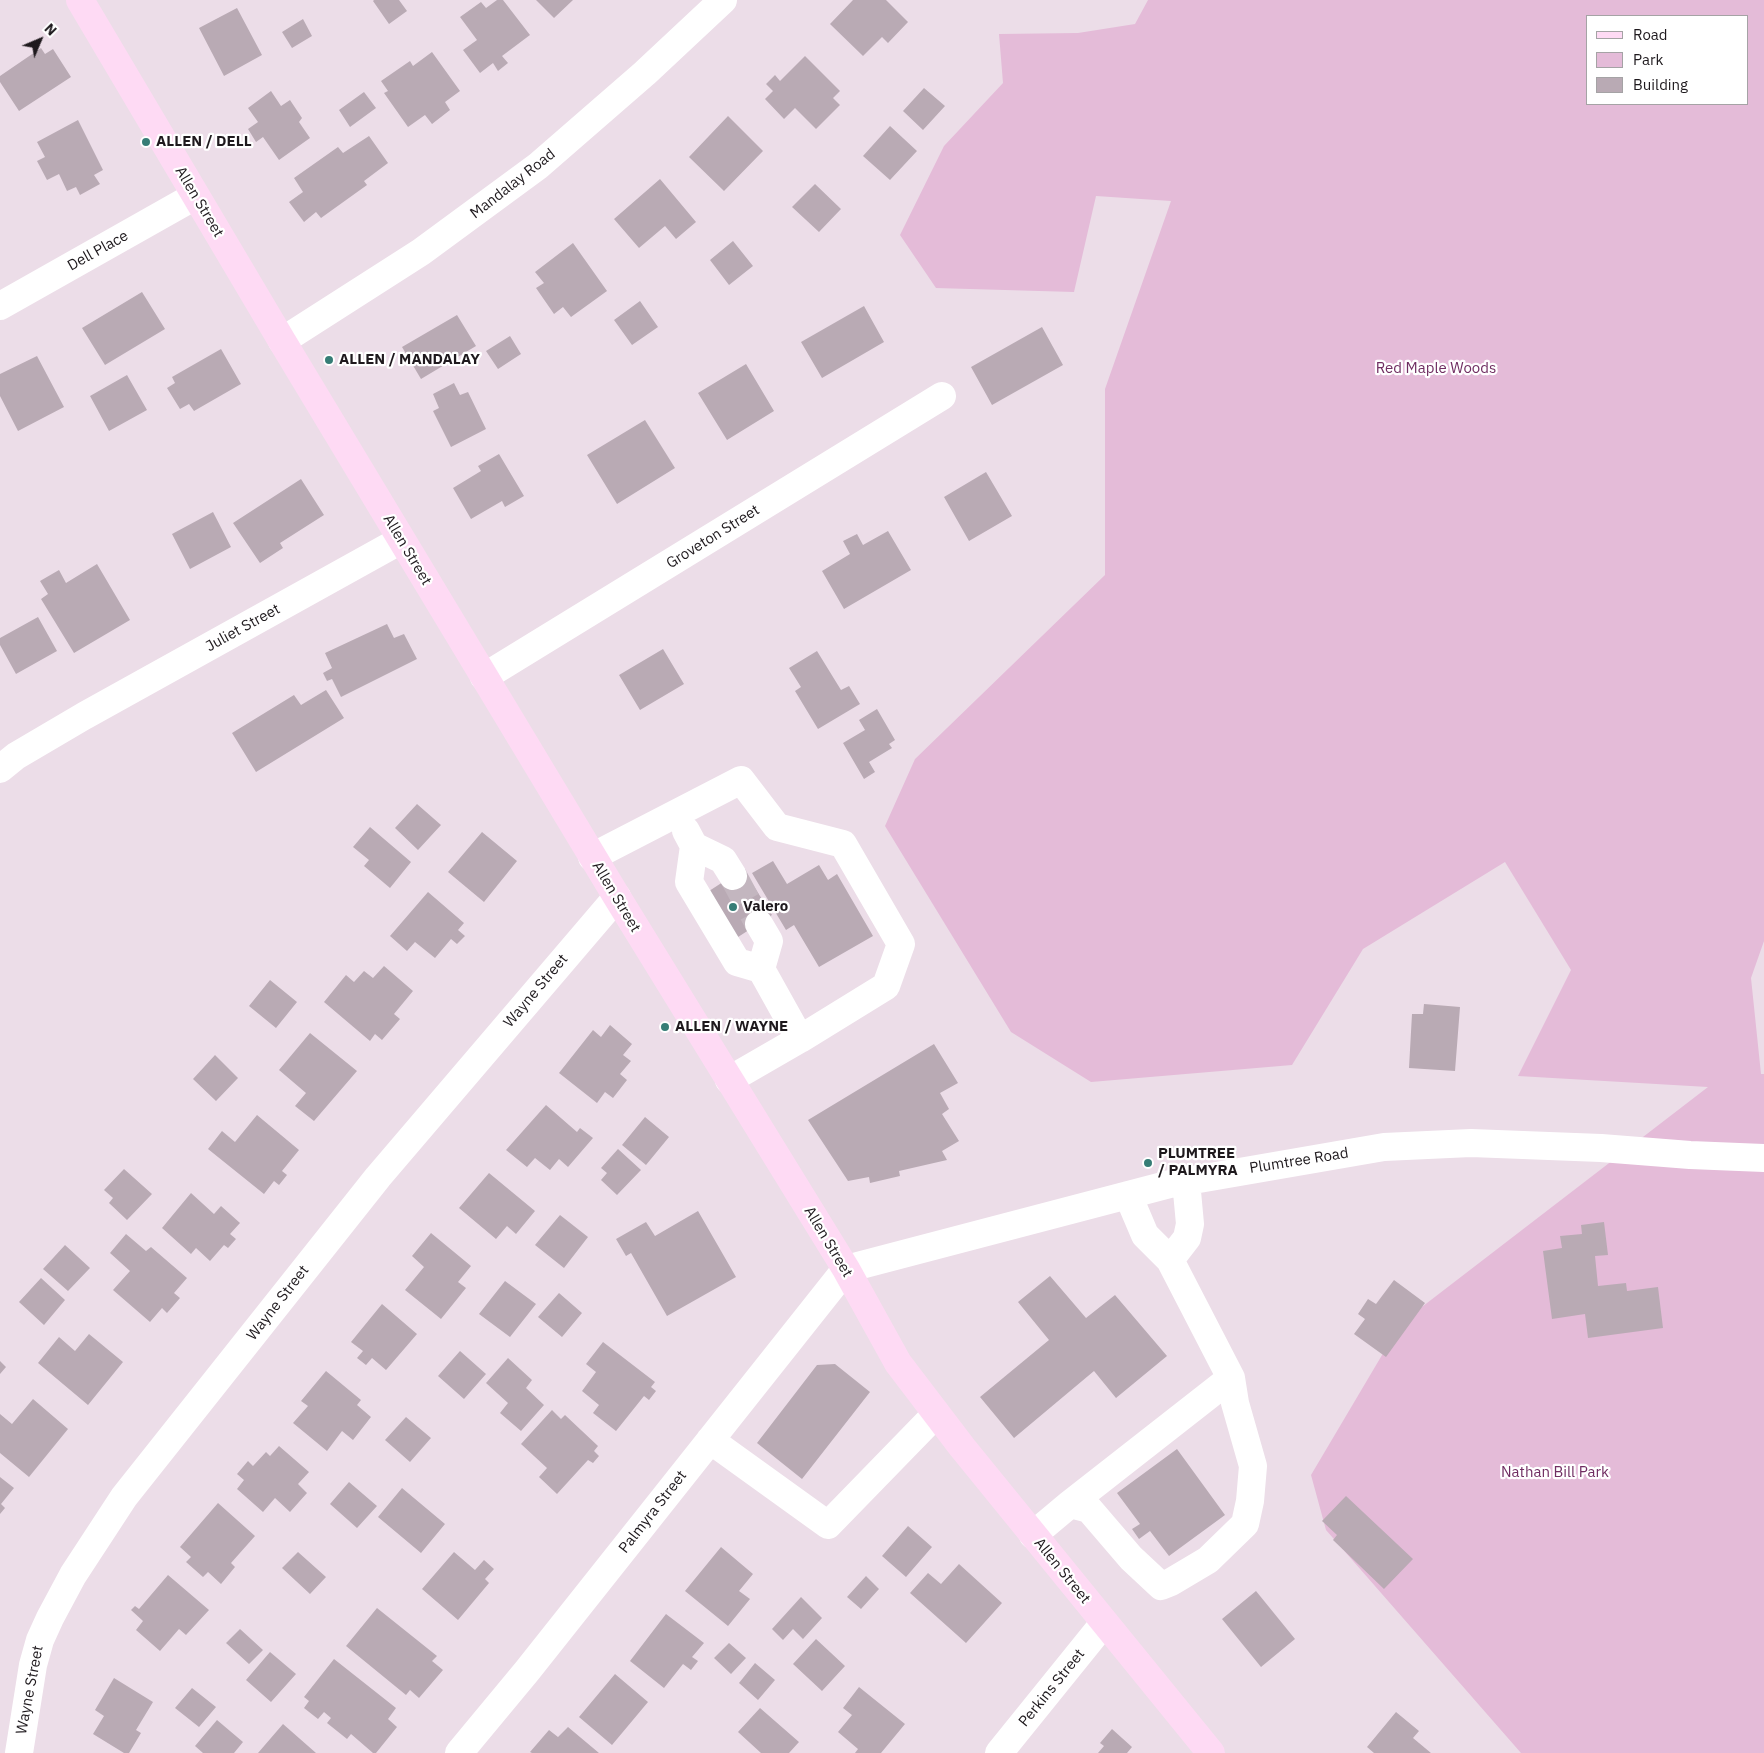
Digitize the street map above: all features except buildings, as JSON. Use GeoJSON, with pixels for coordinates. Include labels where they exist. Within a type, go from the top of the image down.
{"type":"FeatureCollection","features":[{"type":"Feature","properties":{"kind":"main road","name":"Allen Street"},"geometry":{"type":"LineString","coordinates":[[80,0],[195,196],[616,897],[846,1269],[898,1363],[936,1414],[1033,1535],[1211,1753]]}},
{"type":"Feature","properties":{"kind":"street","name":"Mandalay Road"},"geometry":{"type":"LineString","coordinates":[[282,341],[421,252],[530,172],[645,73],[723,0]]}},
{"type":"Feature","properties":{"kind":"street","name":"Dell Place"},"geometry":{"type":"LineString","coordinates":[[0,306],[195,196]]}},
{"type":"Feature","properties":{"kind":"street","name":"Groveton Street"},"geometry":{"type":"LineString","coordinates":[[484,677],[942,396]]}},
{"type":"Feature","properties":{"kind":"street","name":"Juliet Street"},"geometry":{"type":"LineString","coordinates":[[0,769],[16,756],[84,716],[401,540]]}},
{"type":"Feature","properties":{"kind":"street"},"geometry":{"type":"LineString","coordinates":[[592,857],[741,780],[777,826],[843,844],[901,944],[886,986],[729,1080]]}},
{"type":"Feature","properties":{"kind":"street"},"geometry":{"type":"LineString","coordinates":[[676,814],[694,846],[723,860],[733,876]]}},
{"type":"Feature","properties":{"kind":"street"},"geometry":{"type":"LineString","coordinates":[[694,846],[689,882],[737,962],[761,969],[800,1039]]}},
{"type":"Feature","properties":{"kind":"street","name":"Wayne Street"},"geometry":{"type":"LineString","coordinates":[[19,1753],[33,1665],[40,1640],[73,1575],[124,1497],[378,1177],[616,897]]}},
{"type":"Feature","properties":{"kind":"street"},"geometry":{"type":"LineString","coordinates":[[759,924],[769,941],[761,969]]}},
{"type":"Feature","properties":{"kind":"street","name":"Plumtree Road"},"geometry":{"type":"LineString","coordinates":[[846,1269],[1186,1181],[1384,1147],[1471,1143],[1514,1144],[1764,1158]]}},
{"type":"Feature","properties":{"kind":"street"},"geometry":{"type":"LineString","coordinates":[[1170,1260],[1187,1238],[1190,1224],[1186,1181]]}},
{"type":"Feature","properties":{"kind":"street"},"geometry":{"type":"LineString","coordinates":[[1070,1504],[1089,1509],[1131,1558],[1161,1586],[1208,1560],[1245,1524],[1250,1501],[1253,1466],[1235,1403],[1231,1378],[1170,1260],[1145,1235],[1128,1195]]}},
{"type":"Feature","properties":{"kind":"street","name":"Palmyra Street"},"geometry":{"type":"LineString","coordinates":[[459,1753],[527,1671],[846,1269]]}},
{"type":"Feature","properties":{"kind":"street"},"geometry":{"type":"LineString","coordinates":[[1033,1535],[1231,1378]]}},
{"type":"Feature","properties":{"kind":"street"},"geometry":{"type":"LineString","coordinates":[[710,1440],[828,1525],[936,1414]]}},
{"type":"Feature","properties":{"kind":"street","name":"Perkins Street"},"geometry":{"type":"LineString","coordinates":[[999,1753],[1104,1623]]}},
{"type":"Feature","properties":{"kind":"green space"},"geometry":{"type":"Polygon","coordinates":[[[1148,0],[1764,0],[1764,941],[1751,978],[1761,1074],[1764,1074],[1764,1753],[1521,1753],[1326,1530],[1311,1475],[1401,1323],[1708,1087],[1518,1076],[1571,970],[1505,862],[1363,949],[1292,1065],[1091,1082],[1011,1032],[885,826],[915,759],[1105,575],[1105,389],[1171,201],[1096,196],[1074,292],[936,288],[900,235],[944,146],[1003,83],[999,34],[1078,33],[1135,24],[1148,0]]]}},
{"type":"Feature","properties":{"kind":"tunnel"},"geometry":{"type":"LineString","coordinates":[[733,876],[759,924]]}},
{"type":"Feature","properties":{"kind":"place","name":"ALLEN / DELL"},"geometry":{"type":"Point","coordinates":[146,142]}},
{"type":"Feature","properties":{"kind":"place","name":"ALLEN / MANDALAY"},"geometry":{"type":"Point","coordinates":[329,360]}},
{"type":"Feature","properties":{"kind":"place","name":"Valero"},"geometry":{"type":"Point","coordinates":[733,907]}},
{"type":"Feature","properties":{"kind":"place","name":"ALLEN / WAYNE"},"geometry":{"type":"Point","coordinates":[665,1027]}},
{"type":"Feature","properties":{"kind":"place","name":"PLUMTREE / PALMYRA"},"geometry":{"type":"Point","coordinates":[1148,1163]}},
{"type":"Feature","properties":{"kind":"park label","name":"Red Maple Woods"},"geometry":{"type":"Point","coordinates":[1436,369]}},
{"type":"Feature","properties":{"kind":"park label","name":"Nathan Bill Park"},"geometry":{"type":"Point","coordinates":[1555,1473]}}]}
